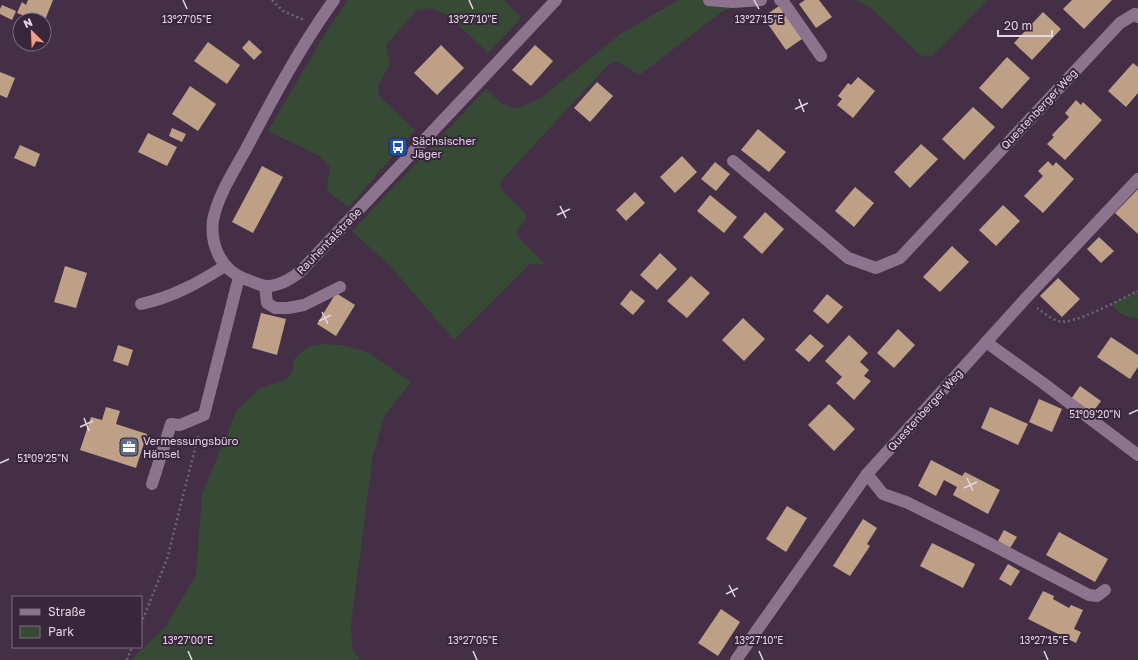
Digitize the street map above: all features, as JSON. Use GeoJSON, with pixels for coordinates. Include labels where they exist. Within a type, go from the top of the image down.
{"type":"FeatureCollection","features":[{"type":"Feature","properties":{"kind":"street"},"geometry":{"type":"LineString","coordinates":[[334,0],[314,27],[260,122],[218,202],[213,234],[215,248],[225,266],[239,277],[265,286],[267,303],[275,308],[288,308],[304,305],[340,287]]}},
{"type":"Feature","properties":{"kind":"street","name":"Rauhentalstraße"},"geometry":{"type":"LineString","coordinates":[[265,286],[276,285],[290,279],[301,271],[556,0]]}},
{"type":"Feature","properties":{"kind":"street"},"geometry":{"type":"LineString","coordinates":[[709,0],[733,2],[761,0]]}},
{"type":"Feature","properties":{"kind":"street"},"geometry":{"type":"LineString","coordinates":[[780,0],[782,0],[822,56]]}},
{"type":"Feature","properties":{"kind":"street","name":"Questenberger Weg"},"geometry":{"type":"LineString","coordinates":[[734,160],[848,258],[876,268],[900,258],[1120,23],[1134,14],[1138,17]]}},
{"type":"Feature","properties":{"kind":"street","name":"Questenberger Weg"},"geometry":{"type":"LineString","coordinates":[[736,660],[868,474],[1026,298],[1138,179]]}},
{"type":"Feature","properties":{"kind":"street"},"geometry":{"type":"LineString","coordinates":[[141,304],[159,300],[178,293],[197,284],[225,266]]}},
{"type":"Feature","properties":{"kind":"street"},"geometry":{"type":"LineString","coordinates":[[152,484],[171,424],[180,425],[204,415],[239,277]]}},
{"type":"Feature","properties":{"kind":"street"},"geometry":{"type":"LineString","coordinates":[[986,342],[1043,383],[1138,456]]}},
{"type":"Feature","properties":{"kind":"street"},"geometry":{"type":"LineString","coordinates":[[868,474],[883,494],[906,502],[979,538],[1089,596],[1097,596],[1105,590]]}},
{"type":"Feature","properties":{"kind":"path"},"geometry":{"type":"LineString","coordinates":[[272,0],[283,11],[304,20],[314,27]]}},
{"type":"Feature","properties":{"kind":"path"},"geometry":{"type":"LineString","coordinates":[[1026,298],[1058,322],[1080,318],[1138,291]]}},
{"type":"Feature","properties":{"kind":"path"},"geometry":{"type":"LineString","coordinates":[[142,622],[167,559],[204,415]]}},
{"type":"Feature","properties":{"kind":"path"},"geometry":{"type":"LineString","coordinates":[[127,660],[132,648]]}},
{"type":"Feature","properties":{"kind":"green space"},"geometry":{"type":"Polygon","coordinates":[[[348,0],[505,0],[521,18],[488,53],[449,16],[431,8],[416,11],[386,45],[390,65],[378,85],[379,96],[415,130],[349,207],[328,192],[327,185],[330,167],[319,156],[268,131],[326,32],[348,0]]]}},
{"type":"Feature","properties":{"kind":"green space"},"geometry":{"type":"Polygon","coordinates":[[[678,0],[750,0],[723,11],[641,74],[634,72],[617,61],[608,65],[500,182],[501,189],[525,213],[526,220],[517,230],[518,237],[545,264],[530,264],[454,340],[391,267],[352,231],[486,89],[501,103],[514,108],[525,106],[541,98],[619,35],[678,0]]]}},
{"type":"Feature","properties":{"kind":"green space"},"geometry":{"type":"Polygon","coordinates":[[[856,0],[987,0],[932,57],[920,55],[872,9],[856,0]]]}},
{"type":"Feature","properties":{"kind":"green space"},"geometry":{"type":"Polygon","coordinates":[[[1138,291],[1138,318],[1123,314],[1116,310],[1111,304],[1138,291]]]}},
{"type":"Feature","properties":{"kind":"green space"},"geometry":{"type":"Polygon","coordinates":[[[321,344],[343,345],[369,353],[411,382],[385,415],[373,455],[351,624],[352,647],[359,660],[131,660],[166,626],[196,575],[202,495],[236,411],[259,389],[286,379],[292,372],[295,358],[309,346],[321,344]]]}},
{"type":"Feature","properties":{"kind":"building"},"geometry":{"type":"Polygon","coordinates":[[[28,0],[53,0],[48,12],[17,12],[22,2],[26,5],[28,0]]]}},
{"type":"Feature","properties":{"kind":"building"},"geometry":{"type":"Polygon","coordinates":[[[805,0],[819,0],[832,17],[816,28],[799,4],[805,0]]]}},
{"type":"Feature","properties":{"kind":"building"},"geometry":{"type":"Polygon","coordinates":[[[1072,0],[1112,0],[1084,29],[1063,9],[1072,0]]]}},
{"type":"Feature","properties":{"kind":"building"},"geometry":{"type":"Polygon","coordinates":[[[2,5],[16,11],[12,12],[12,20],[0,14],[2,5]]]}},
{"type":"Feature","properties":{"kind":"building"},"geometry":{"type":"Polygon","coordinates":[[[779,6],[802,39],[786,50],[763,17],[779,6]]]}},
{"type":"Feature","properties":{"kind":"building"},"geometry":{"type":"Polygon","coordinates":[[[1043,12],[1061,29],[1032,60],[1014,43],[1043,12]]]}},
{"type":"Feature","properties":{"kind":"building"},"geometry":{"type":"Polygon","coordinates":[[[249,40],[262,52],[254,60],[242,48],[249,40]]]}},
{"type":"Feature","properties":{"kind":"building"},"geometry":{"type":"Polygon","coordinates":[[[208,42],[240,65],[227,84],[194,61],[208,42]]]}},
{"type":"Feature","properties":{"kind":"building"},"geometry":{"type":"Polygon","coordinates":[[[441,45],[464,68],[437,95],[414,73],[441,45]]]}},
{"type":"Feature","properties":{"kind":"building"},"geometry":{"type":"Polygon","coordinates":[[[535,45],[553,61],[531,86],[512,70],[535,45]]]}},
{"type":"Feature","properties":{"kind":"building"},"geometry":{"type":"Polygon","coordinates":[[[1007,57],[1030,78],[1002,109],[979,88],[1007,57]]]}},
{"type":"Feature","properties":{"kind":"building"},"geometry":{"type":"Polygon","coordinates":[[[1133,63],[1138,67],[1138,93],[1126,107],[1108,91],[1133,63]]]}},
{"type":"Feature","properties":{"kind":"building"},"geometry":{"type":"Polygon","coordinates":[[[0,72],[15,78],[7,98],[0,95],[0,72]]]}},
{"type":"Feature","properties":{"kind":"building"},"geometry":{"type":"Polygon","coordinates":[[[858,77],[875,91],[853,118],[837,105],[842,99],[838,96],[848,83],[851,85],[858,77]]]}},
{"type":"Feature","properties":{"kind":"building"},"geometry":{"type":"Polygon","coordinates":[[[597,82],[613,96],[590,122],[574,108],[597,82]]]}},
{"type":"Feature","properties":{"kind":"building"},"geometry":{"type":"Polygon","coordinates":[[[190,86],[216,104],[198,131],[172,114],[190,86]]]}},
{"type":"Feature","properties":{"kind":"building"},"geometry":{"type":"Polygon","coordinates":[[[1076,100],[1081,105],[1083,102],[1102,120],[1065,160],[1047,144],[1054,137],[1052,135],[1069,117],[1065,113],[1076,100]]]}},
{"type":"Feature","properties":{"kind":"building"},"geometry":{"type":"Polygon","coordinates":[[[973,107],[995,127],[964,160],[942,139],[973,107]]]}},
{"type":"Feature","properties":{"kind":"building"},"geometry":{"type":"Polygon","coordinates":[[[172,128],[186,134],[182,142],[169,136],[172,128]]]}},
{"type":"Feature","properties":{"kind":"building"},"geometry":{"type":"Polygon","coordinates":[[[758,129],[786,152],[769,172],[741,150],[758,129]]]}},
{"type":"Feature","properties":{"kind":"building"},"geometry":{"type":"Polygon","coordinates":[[[148,133],[177,147],[167,166],[138,152],[148,133]]]}},
{"type":"Feature","properties":{"kind":"building"},"geometry":{"type":"Polygon","coordinates":[[[921,144],[938,159],[910,188],[894,172],[921,144]]]}},
{"type":"Feature","properties":{"kind":"building"},"geometry":{"type":"Polygon","coordinates":[[[20,145],[40,154],[35,167],[14,158],[20,145]]]}},
{"type":"Feature","properties":{"kind":"building"},"geometry":{"type":"Polygon","coordinates":[[[682,156],[697,172],[675,193],[660,177],[682,156]]]}},
{"type":"Feature","properties":{"kind":"building"},"geometry":{"type":"Polygon","coordinates":[[[1048,161],[1053,166],[1056,162],[1074,179],[1043,213],[1024,196],[1043,176],[1038,171],[1048,161]]]}},
{"type":"Feature","properties":{"kind":"building"},"geometry":{"type":"Polygon","coordinates":[[[715,162],[730,174],[716,191],[701,179],[715,162]]]}},
{"type":"Feature","properties":{"kind":"building"},"geometry":{"type":"Polygon","coordinates":[[[262,166],[283,177],[253,233],[232,222],[262,166]]]}},
{"type":"Feature","properties":{"kind":"building"},"geometry":{"type":"Polygon","coordinates":[[[855,187],[874,203],[854,227],[835,211],[855,187]]]}},
{"type":"Feature","properties":{"kind":"building"},"geometry":{"type":"Polygon","coordinates":[[[1138,189],[1138,234],[1115,213],[1138,189]]]}},
{"type":"Feature","properties":{"kind":"building"},"geometry":{"type":"Polygon","coordinates":[[[635,192],[645,203],[626,221],[616,210],[635,192]]]}},
{"type":"Feature","properties":{"kind":"building"},"geometry":{"type":"Polygon","coordinates":[[[710,195],[737,217],[724,233],[697,211],[710,195]]]}},
{"type":"Feature","properties":{"kind":"building"},"geometry":{"type":"Polygon","coordinates":[[[1003,205],[1020,221],[996,246],[979,230],[1003,205]]]}},
{"type":"Feature","properties":{"kind":"building"},"geometry":{"type":"Polygon","coordinates":[[[765,212],[784,229],[762,254],[743,237],[765,212]]]}},
{"type":"Feature","properties":{"kind":"building"},"geometry":{"type":"Polygon","coordinates":[[[1099,237],[1114,251],[1101,263],[1087,249],[1099,237]]]}},
{"type":"Feature","properties":{"kind":"building"},"geometry":{"type":"Polygon","coordinates":[[[952,246],[969,262],[940,292],[923,277],[952,246]]]}},
{"type":"Feature","properties":{"kind":"building"},"geometry":{"type":"Polygon","coordinates":[[[660,253],[677,269],[657,290],[640,275],[660,253]]]}},
{"type":"Feature","properties":{"kind":"building"},"geometry":{"type":"Polygon","coordinates":[[[65,266],[87,273],[76,308],[54,302],[65,266]]]}},
{"type":"Feature","properties":{"kind":"building"},"geometry":{"type":"Polygon","coordinates":[[[691,276],[710,293],[687,318],[667,301],[691,276]]]}},
{"type":"Feature","properties":{"kind":"building"},"geometry":{"type":"Polygon","coordinates":[[[1058,278],[1080,299],[1062,317],[1040,296],[1058,278]]]}},
{"type":"Feature","properties":{"kind":"building"},"geometry":{"type":"Polygon","coordinates":[[[631,290],[645,301],[633,315],[620,304],[631,290]]]}},
{"type":"Feature","properties":{"kind":"building"},"geometry":{"type":"Polygon","coordinates":[[[336,293],[355,305],[336,336],[317,324],[336,293]]]}},
{"type":"Feature","properties":{"kind":"building"},"geometry":{"type":"Polygon","coordinates":[[[827,294],[843,307],[828,324],[813,311],[827,294]]]}},
{"type":"Feature","properties":{"kind":"building"},"geometry":{"type":"Polygon","coordinates":[[[261,313],[286,319],[277,355],[252,348],[261,313]]]}},
{"type":"Feature","properties":{"kind":"building"},"geometry":{"type":"Polygon","coordinates":[[[743,318],[765,339],[744,361],[722,340],[743,318]]]}},
{"type":"Feature","properties":{"kind":"building"},"geometry":{"type":"Polygon","coordinates":[[[898,329],[915,345],[894,368],[877,353],[898,329]]]}},
{"type":"Feature","properties":{"kind":"building"},"geometry":{"type":"Polygon","coordinates":[[[810,334],[824,346],[809,362],[795,350],[810,334]]]}},
{"type":"Feature","properties":{"kind":"building"},"geometry":{"type":"Polygon","coordinates":[[[849,335],[868,353],[860,362],[869,370],[864,376],[871,381],[854,400],[836,383],[842,377],[825,361],[849,335]]]}},
{"type":"Feature","properties":{"kind":"building"},"geometry":{"type":"Polygon","coordinates":[[[1111,337],[1138,355],[1138,367],[1130,379],[1097,357],[1111,337]]]}},
{"type":"Feature","properties":{"kind":"building"},"geometry":{"type":"Polygon","coordinates":[[[118,345],[133,350],[128,366],[113,361],[118,345]]]}},
{"type":"Feature","properties":{"kind":"building"},"geometry":{"type":"Polygon","coordinates":[[[1080,386],[1101,401],[1092,413],[1071,399],[1080,386]]]}},
{"type":"Feature","properties":{"kind":"building"},"geometry":{"type":"Polygon","coordinates":[[[1039,399],[1062,409],[1052,432],[1029,422],[1039,399]]]}},
{"type":"Feature","properties":{"kind":"building"},"geometry":{"type":"Polygon","coordinates":[[[829,404],[855,429],[834,451],[808,425],[829,404]]]}},
{"type":"Feature","properties":{"kind":"building"},"geometry":{"type":"Polygon","coordinates":[[[106,407],[120,411],[116,424],[147,434],[136,468],[80,450],[91,417],[102,420],[106,407]]]}},
{"type":"Feature","properties":{"kind":"building"},"geometry":{"type":"Polygon","coordinates":[[[990,407],[1028,424],[1018,445],[981,428],[990,407]]]}},
{"type":"Feature","properties":{"kind":"building"},"geometry":{"type":"Polygon","coordinates":[[[931,460],[962,476],[965,472],[1000,490],[988,514],[953,495],[957,487],[944,480],[936,496],[918,486],[931,460]]]}},
{"type":"Feature","properties":{"kind":"building"},"geometry":{"type":"Polygon","coordinates":[[[787,506],[807,518],[786,552],[766,539],[787,506]]]}},
{"type":"Feature","properties":{"kind":"building"},"geometry":{"type":"Polygon","coordinates":[[[863,519],[877,528],[867,544],[870,546],[850,576],[833,566],[863,519]]]}},
{"type":"Feature","properties":{"kind":"building"},"geometry":{"type":"Polygon","coordinates":[[[1004,530],[1017,537],[1010,548],[998,541],[1004,530]]]}},
{"type":"Feature","properties":{"kind":"building"},"geometry":{"type":"Polygon","coordinates":[[[1059,532],[1108,559],[1095,582],[1046,555],[1059,532]]]}},
{"type":"Feature","properties":{"kind":"building"},"geometry":{"type":"Polygon","coordinates":[[[932,543],[975,564],[963,588],[920,566],[932,543]]]}},
{"type":"Feature","properties":{"kind":"building"},"geometry":{"type":"Polygon","coordinates":[[[1008,564],[1020,571],[1011,586],[999,579],[1008,564]]]}},
{"type":"Feature","properties":{"kind":"building"},"geometry":{"type":"Polygon","coordinates":[[[1043,591],[1054,596],[1053,599],[1069,608],[1071,605],[1083,610],[1074,629],[1081,632],[1076,643],[1028,619],[1043,591]]]}},
{"type":"Feature","properties":{"kind":"building"},"geometry":{"type":"Polygon","coordinates":[[[721,609],[740,622],[718,656],[698,643],[721,609]]]}},
{"type":"Feature","properties":{"kind":"place","name":"Sächsischer Jäger"},"geometry":{"type":"Point","coordinates":[398,147]}},
{"type":"Feature","properties":{"kind":"place","name":"Vermessungsbüro Hänsel"},"geometry":{"type":"Point","coordinates":[129,447]}}]}
